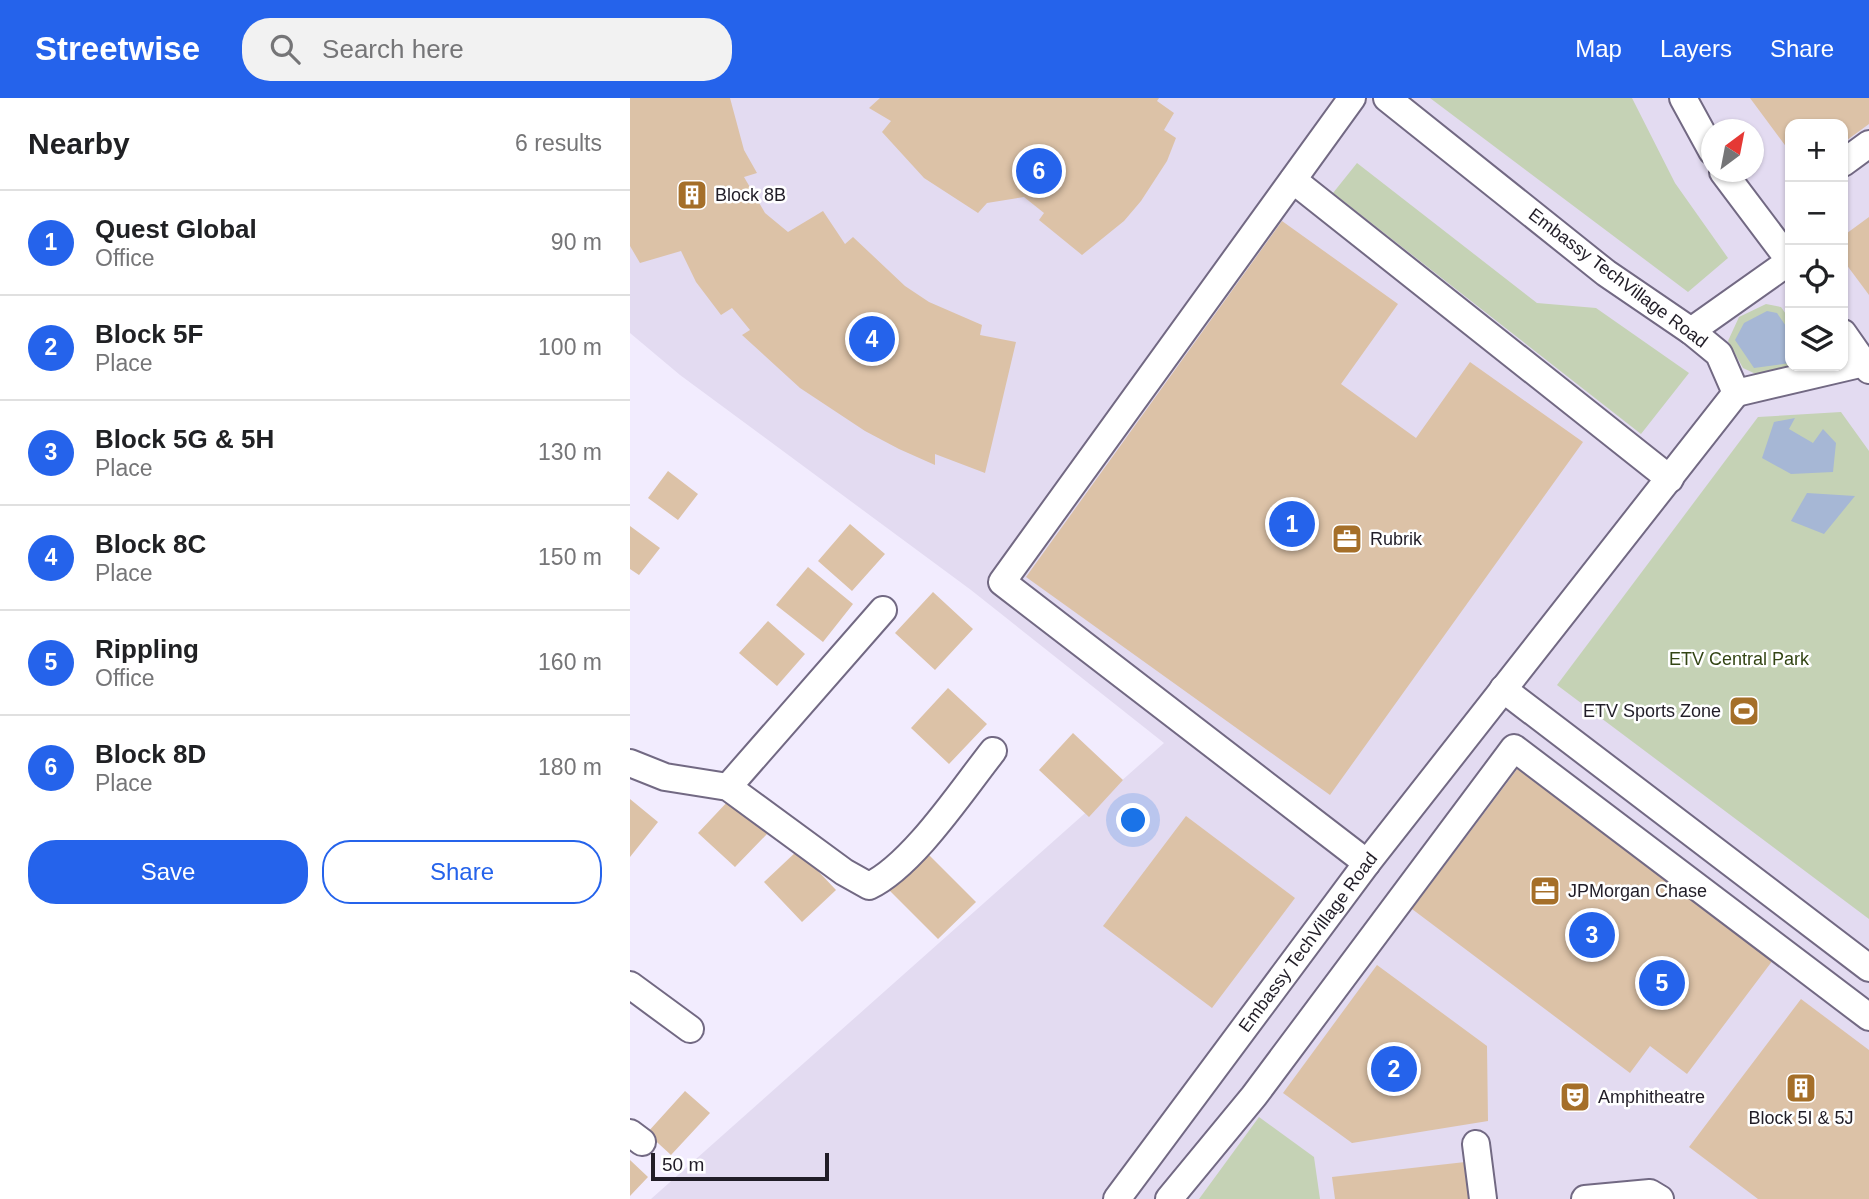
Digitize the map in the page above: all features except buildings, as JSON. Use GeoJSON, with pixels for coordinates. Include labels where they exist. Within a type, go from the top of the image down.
{"type":"FeatureCollection","features":[{"type":"Feature","properties":{"kind":"street"},"geometry":{"type":"LineString","coordinates":[[1352,98],[1002,582],[1367,863]]}},
{"type":"Feature","properties":{"kind":"street","name":"Embassy TechVillage Road"},"geometry":{"type":"LineString","coordinates":[[1117,1199],[1367,863],[1736,393],[1719,354],[1691,331],[1606,273],[1387,98]]}},
{"type":"Feature","properties":{"kind":"street"},"geometry":{"type":"LineString","coordinates":[[1684,98],[1701,130]]}},
{"type":"Feature","properties":{"kind":"street"},"geometry":{"type":"LineString","coordinates":[[1848,159],[1869,144]]}},
{"type":"Feature","properties":{"kind":"street"},"geometry":{"type":"LineString","coordinates":[[1293,180],[1670,479]]}},
{"type":"Feature","properties":{"kind":"street"},"geometry":{"type":"LineString","coordinates":[[1731,182],[1785,254]]}},
{"type":"Feature","properties":{"kind":"street"},"geometry":{"type":"LineString","coordinates":[[1691,331],[1785,265]]}},
{"type":"Feature","properties":{"kind":"street"},"geometry":{"type":"LineString","coordinates":[[1736,393],[1866,366],[1848,340]]}},
{"type":"Feature","properties":{"kind":"street"},"geometry":{"type":"LineString","coordinates":[[728,787],[883,610]]}},
{"type":"Feature","properties":{"kind":"street"},"geometry":{"type":"LineString","coordinates":[[1503,689],[1869,968]]}},
{"type":"Feature","properties":{"kind":"street"},"geometry":{"type":"LineString","coordinates":[[1169,1199],[1254,1096],[1514,748],[1869,1017]]}},
{"type":"Feature","properties":{"kind":"street"},"geometry":{"type":"LineString","coordinates":[[630,763],[664,777],[728,787],[844,872],[869,886],[883,880],[916,846],[993,751]]}},
{"type":"Feature","properties":{"kind":"street"},"geometry":{"type":"LineString","coordinates":[[630,985],[690,1029]]}},
{"type":"Feature","properties":{"kind":"street"},"geometry":{"type":"LineString","coordinates":[[1476,1144],[1483,1199]]}},
{"type":"Feature","properties":{"kind":"street"},"geometry":{"type":"LineString","coordinates":[[1585,1199],[1650,1193],[1660,1199]]}},
{"type":"Feature","properties":{"kind":"shaded area"},"geometry":{"type":"Polygon","coordinates":[[[630,98],[1869,98],[1869,1199],[651,1199],[1164,743],[971,590],[680,375],[630,333],[630,98]]]}},
{"type":"Feature","properties":{"kind":"green space"},"geometry":{"type":"Polygon","coordinates":[[[1430,98],[1632,98],[1675,183],[1728,258],[1688,292],[1430,98]]]}},
{"type":"Feature","properties":{"kind":"green space"},"geometry":{"type":"Polygon","coordinates":[[[1357,163],[1537,303],[1596,308],[1689,373],[1641,434],[1333,193],[1357,163]]]}},
{"type":"Feature","properties":{"kind":"green space"},"geometry":{"type":"Polygon","coordinates":[[[1766,304],[1781,307],[1785,313],[1785,370],[1760,376],[1743,368],[1728,341],[1739,317],[1766,304]]]}},
{"type":"Feature","properties":{"kind":"green space","name":"ETV Central Park"},"geometry":{"type":"Polygon","coordinates":[[[1841,412],[1869,451],[1869,919],[1557,685],[1758,417],[1841,412]]]}},
{"type":"Feature","properties":{"kind":"green space"},"geometry":{"type":"Polygon","coordinates":[[[1259,1117],[1314,1157],[1320,1199],[1199,1199],[1259,1117]]]}},
{"type":"Feature","properties":{"kind":"water"},"geometry":{"type":"Polygon","coordinates":[[[1767,311],[1777,313],[1785,325],[1785,364],[1754,368],[1735,340],[1744,323],[1767,311]]]}},
{"type":"Feature","properties":{"kind":"water"},"geometry":{"type":"Polygon","coordinates":[[[1795,418],[1789,429],[1813,443],[1823,429],[1836,443],[1833,472],[1791,474],[1762,458],[1774,422],[1795,418]]]}},
{"type":"Feature","properties":{"kind":"water"},"geometry":{"type":"Polygon","coordinates":[[[1807,493],[1855,496],[1824,534],[1791,521],[1807,493]]]}},
{"type":"Feature","properties":{"kind":"place","name":"Block 8D"},"geometry":{"type":"Point","coordinates":[1039,171]}},
{"type":"Feature","properties":{"kind":"place","name":"Block 8B"},"geometry":{"type":"Point","coordinates":[692,195]}},
{"type":"Feature","properties":{"kind":"place","name":"Block 8C"},"geometry":{"type":"Point","coordinates":[872,339]}},
{"type":"Feature","properties":{"kind":"place","name":"Quest Global"},"geometry":{"type":"Point","coordinates":[1292,524]}},
{"type":"Feature","properties":{"kind":"place","name":"Rubrik"},"geometry":{"type":"Point","coordinates":[1347,539]}},
{"type":"Feature","properties":{"kind":"place","name":"ETV Sports Zone"},"geometry":{"type":"Point","coordinates":[1744,711]}},
{"type":"Feature","properties":{"kind":"place","name":"JPMorgan Chase"},"geometry":{"type":"Point","coordinates":[1545,891]}},
{"type":"Feature","properties":{"kind":"place","name":"Block 5G & 5H"},"geometry":{"type":"Point","coordinates":[1592,935]}},
{"type":"Feature","properties":{"kind":"place","name":"Rippling"},"geometry":{"type":"Point","coordinates":[1662,983]}},
{"type":"Feature","properties":{"kind":"place","name":"Block 5F"},"geometry":{"type":"Point","coordinates":[1394,1069]}},
{"type":"Feature","properties":{"kind":"place","name":"Block 5I & 5J"},"geometry":{"type":"Point","coordinates":[1801,1088]}},
{"type":"Feature","properties":{"kind":"place","name":"Amphitheatre"},"geometry":{"type":"Point","coordinates":[1575,1097]}}]}
